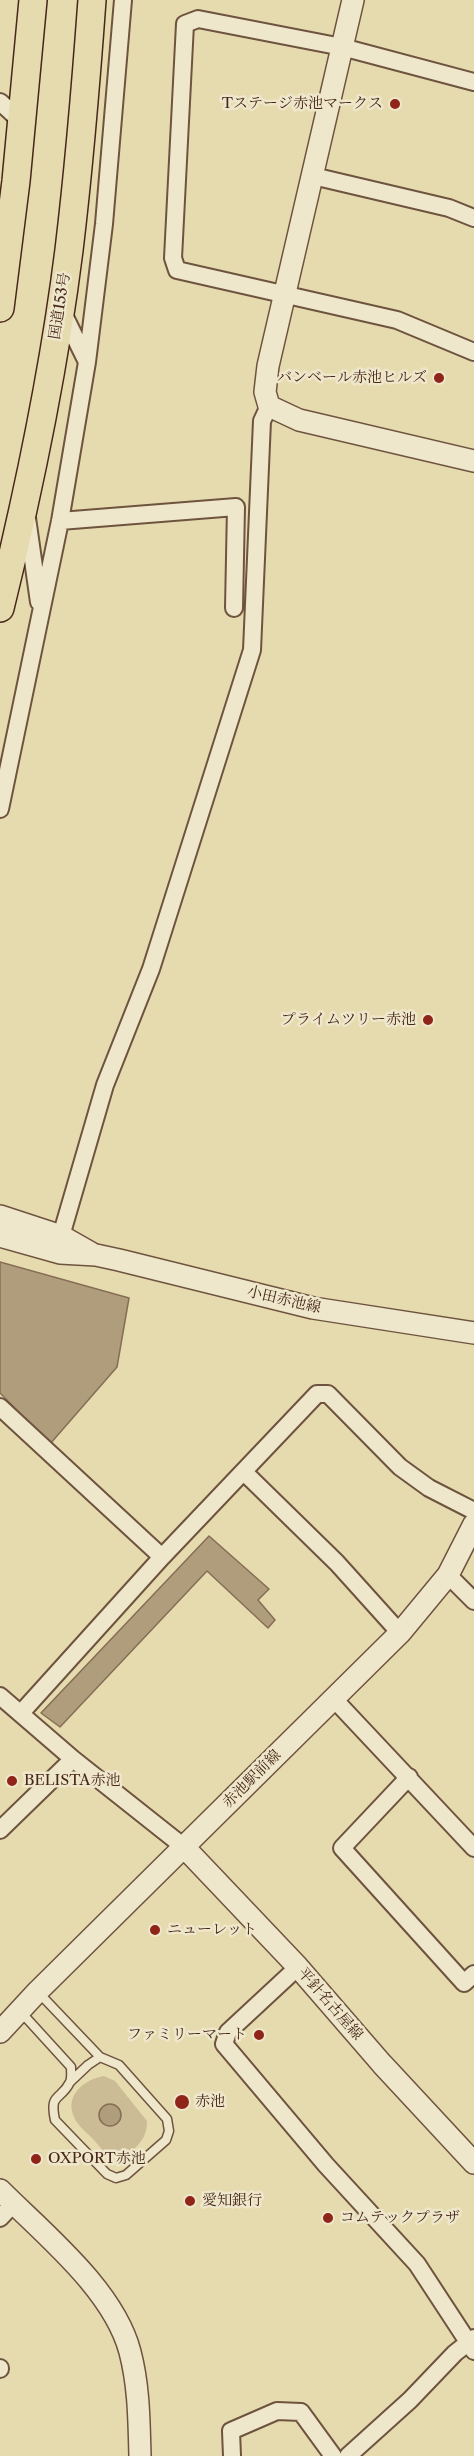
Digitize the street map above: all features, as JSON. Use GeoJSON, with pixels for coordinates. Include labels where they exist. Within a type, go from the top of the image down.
{"type":"FeatureCollection","features":[{"type":"Feature","properties":{"kind":"highway"},"geometry":{"type":"LineString","coordinates":[[0,308],[22,122],[33,0]]}},
{"type":"Feature","properties":{"kind":"highway","name":"国道153号"},"geometry":{"type":"LineString","coordinates":[[0,608],[25,505],[69,249],[92,0]]}},
{"type":"Feature","properties":{"kind":"street"},"geometry":{"type":"LineString","coordinates":[[0,809],[60,521],[87,362],[105,213],[123,0]]}},
{"type":"Feature","properties":{"kind":"street"},"geometry":{"type":"LineString","coordinates":[[61,1236],[105,1085],[151,969],[252,650],[262,421],[269,406],[265,392],[268,366],[353,0]]}},
{"type":"Feature","properties":{"kind":"street"},"geometry":{"type":"LineString","coordinates":[[474,82],[342,47],[198,20],[185,24],[173,258],[177,270],[397,320],[474,352]]}},
{"type":"Feature","properties":{"kind":"street"},"geometry":{"type":"LineString","coordinates":[[0,102],[22,122]]}},
{"type":"Feature","properties":{"kind":"street"},"geometry":{"type":"LineString","coordinates":[[313,177],[449,208],[474,218]]}},
{"type":"Feature","properties":{"kind":"street"},"geometry":{"type":"LineString","coordinates":[[60,308],[87,362]]}},
{"type":"Feature","properties":{"kind":"street"},"geometry":{"type":"LineString","coordinates":[[269,406],[299,420],[474,461]]}},
{"type":"Feature","properties":{"kind":"street"},"geometry":{"type":"LineString","coordinates":[[25,505],[41,614]]}},
{"type":"Feature","properties":{"kind":"street"},"geometry":{"type":"LineString","coordinates":[[60,521],[236,507],[234,608]]}},
{"type":"Feature","properties":{"kind":"street","name":"小田赤池線"},"geometry":{"type":"LineString","coordinates":[[0,1216],[61,1236],[96,1255]]}},
{"type":"Feature","properties":{"kind":"street","name":"小田赤池線"},"geometry":{"type":"LineString","coordinates":[[0,1236],[60,1253],[96,1255],[313,1308],[474,1333]]}},
{"type":"Feature","properties":{"kind":"street"},"geometry":{"type":"LineString","coordinates":[[21,1713],[162,1557],[317,1394],[328,1394],[400,1467],[429,1488],[474,1511]]}},
{"type":"Feature","properties":{"kind":"street"},"geometry":{"type":"LineString","coordinates":[[0,1407],[162,1557]]}},
{"type":"Feature","properties":{"kind":"street"},"geometry":{"type":"LineString","coordinates":[[244,1472],[337,1563],[400,1633]]}},
{"type":"Feature","properties":{"kind":"street","name":"赤池駅前線"},"geometry":{"type":"LineString","coordinates":[[11,2021],[38,1991],[400,1633],[448,1575],[474,1524]]}},
{"type":"Feature","properties":{"kind":"street"},"geometry":{"type":"LineString","coordinates":[[448,1575],[471,1593]]}},
{"type":"Feature","properties":{"kind":"street"},"geometry":{"type":"LineString","coordinates":[[0,1696],[184,1847]]}},
{"type":"Feature","properties":{"kind":"street"},"geometry":{"type":"LineString","coordinates":[[333,1698],[474,1848]]}},
{"type":"Feature","properties":{"kind":"street"},"geometry":{"type":"LineString","coordinates":[[0,1830],[74,1759]]}},
{"type":"Feature","properties":{"kind":"street"},"geometry":{"type":"LineString","coordinates":[[409,1777],[342,1848],[469,1979]]}},
{"type":"Feature","properties":{"kind":"street","name":"平針名古屋線"},"geometry":{"type":"LineString","coordinates":[[184,1847],[298,1967],[382,2064],[474,2163]]}},
{"type":"Feature","properties":{"kind":"street"},"geometry":{"type":"LineString","coordinates":[[298,1967],[228,2032],[224,2044],[326,2165],[417,2264],[472,2344],[455,2353],[410,2400],[348,2456]]}},
{"type":"Feature","properties":{"kind":"street"},"geometry":{"type":"LineString","coordinates":[[4,2204],[84,2275],[104,2298],[120,2324],[130,2351],[135,2379],[140,2456]]}},
{"type":"Feature","properties":{"kind":"street"},"geometry":{"type":"LineString","coordinates":[[232,2456],[231,2431],[277,2411],[301,2412],[333,2456]]}},
{"type":"Feature","properties":{"kind":"lane"},"geometry":{"type":"LineString","coordinates":[[38,1991],[100,2057],[119,2065],[167,2119],[169,2131],[166,2140],[126,2175],[116,2178],[107,2174],[55,2120],[52,2109],[54,2100],[70,2082],[87,2065],[100,2057]]}},
{"type":"Feature","properties":{"kind":"lane"},"geometry":{"type":"LineString","coordinates":[[11,2021],[68,2062],[71,2067],[70,2082]]}},
{"type":"Feature","properties":{"kind":"shaded area"},"geometry":{"type":"Polygon","coordinates":[[[0,1262],[129,1298],[117,1367],[50,1444],[0,1393],[0,1262]]]}},
{"type":"Feature","properties":{"kind":"shaded area"},"geometry":{"type":"Polygon","coordinates":[[[209,1536],[269,1589],[258,1600],[275,1620],[268,1628],[207,1571],[60,1727],[41,1713],[209,1536]]]}},
{"type":"Feature","properties":{"kind":"shaded area"},"geometry":{"type":"Polygon","coordinates":[[[104,2076],[115,2081],[147,2121],[142,2141],[123,2156],[112,2156],[104,2151],[77,2123],[72,2109],[74,2095],[78,2089],[104,2076]]]}},
{"type":"Feature","properties":{"kind":"shaded area"},"geometry":{"type":"Polygon","coordinates":[[[110,2104],[118,2107],[121,2115],[118,2123],[110,2126],[102,2123],[99,2115],[102,2107],[110,2104]]]}},
{"type":"Feature","properties":{"kind":"place","name":"Tステージ赤池マークス"},"geometry":{"type":"Point","coordinates":[395,104]}},
{"type":"Feature","properties":{"kind":"place","name":"バンベール赤池ヒルズ"},"geometry":{"type":"Point","coordinates":[439,378]}},
{"type":"Feature","properties":{"kind":"place","name":"プライムツリー赤池"},"geometry":{"type":"Point","coordinates":[428,1020]}},
{"type":"Feature","properties":{"kind":"place","name":"BELISTA赤池"},"geometry":{"type":"Point","coordinates":[12,1781]}},
{"type":"Feature","properties":{"kind":"place","name":"ニューレット"},"geometry":{"type":"Point","coordinates":[155,1930]}},
{"type":"Feature","properties":{"kind":"place","name":"ファミリーマート"},"geometry":{"type":"Point","coordinates":[259,2035]}},
{"type":"Feature","properties":{"kind":"place","name":"赤池"},"geometry":{"type":"Point","coordinates":[182,2102]}},
{"type":"Feature","properties":{"kind":"place","name":"OXPORT赤池"},"geometry":{"type":"Point","coordinates":[36,2159]}},
{"type":"Feature","properties":{"kind":"place","name":"愛知銀行"},"geometry":{"type":"Point","coordinates":[190,2201]}},
{"type":"Feature","properties":{"kind":"place","name":"コムテックプラザ"},"geometry":{"type":"Point","coordinates":[328,2218]}}]}
